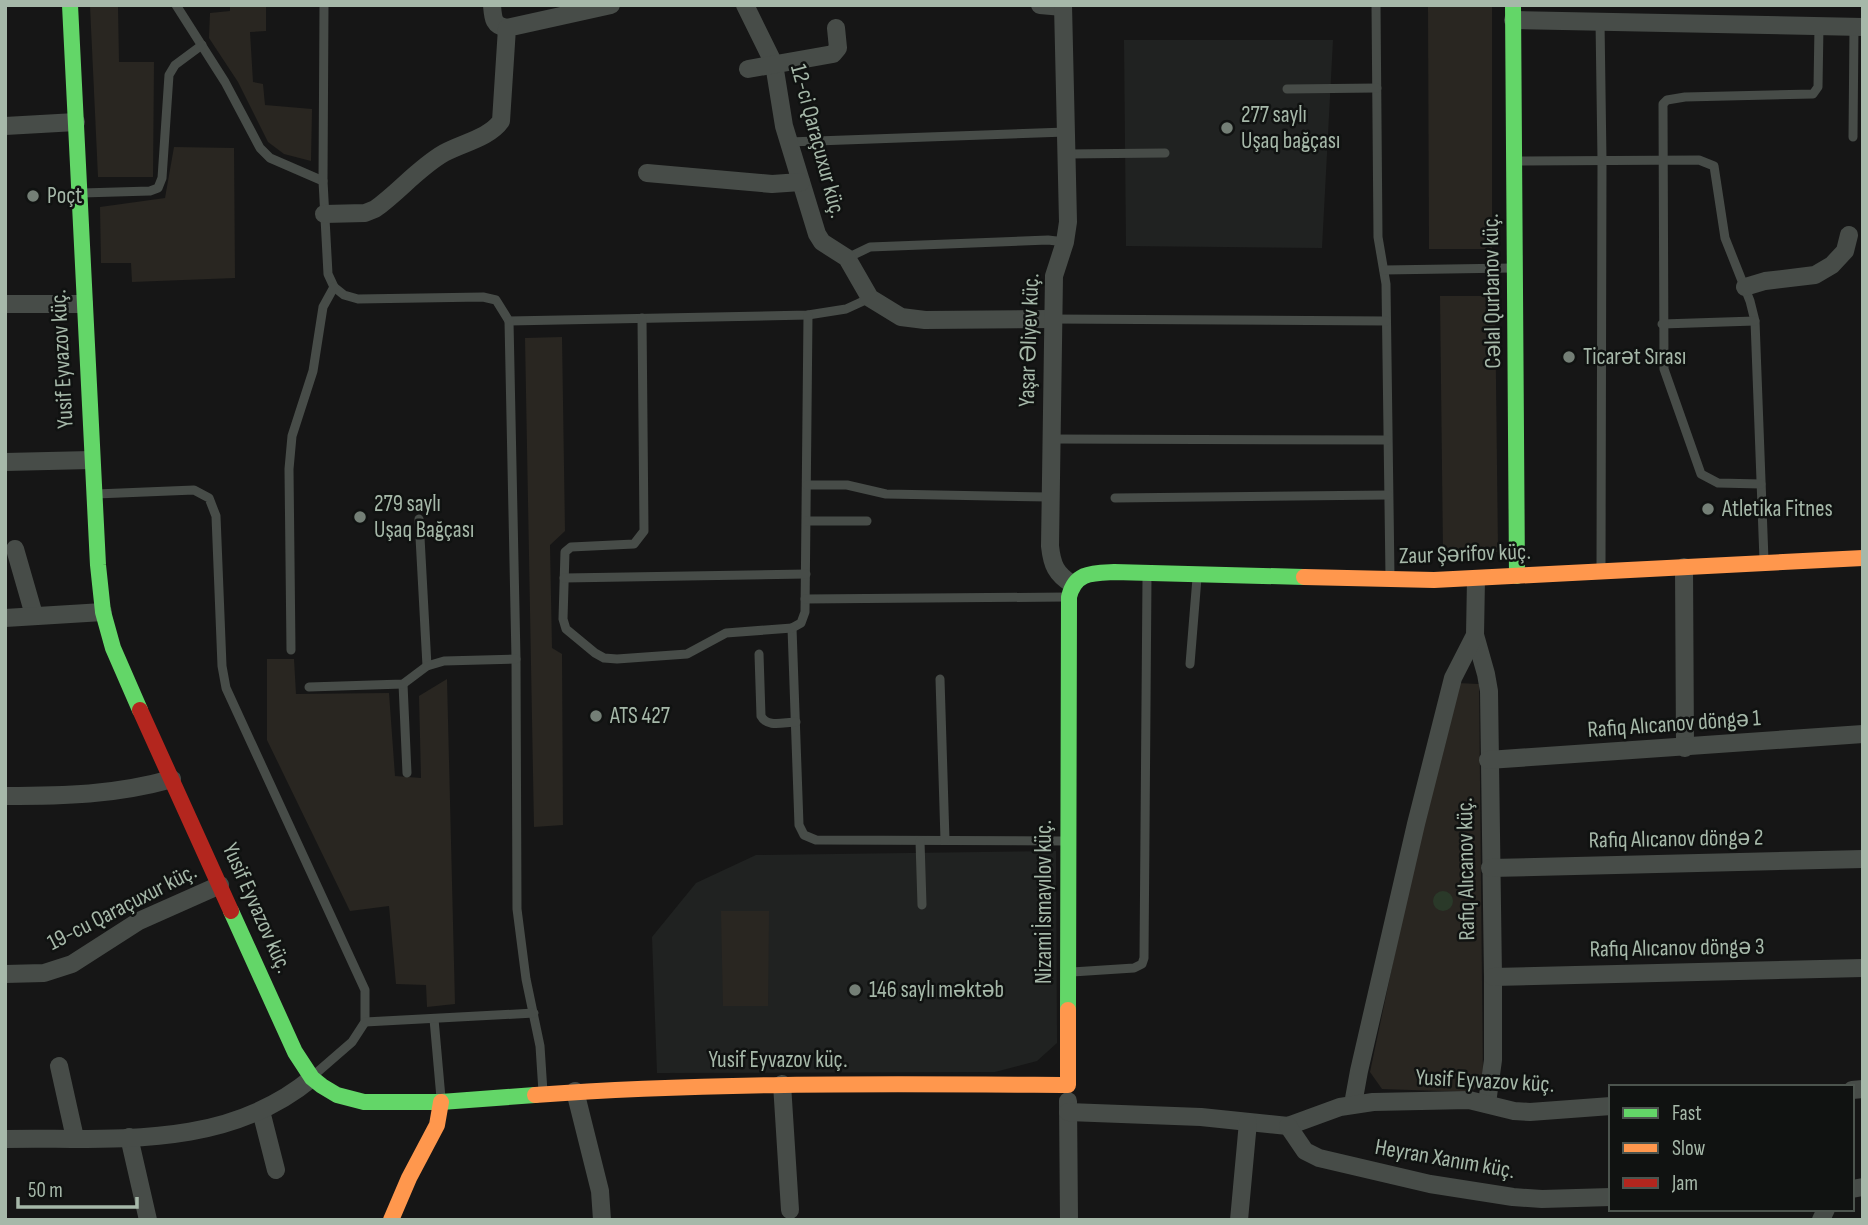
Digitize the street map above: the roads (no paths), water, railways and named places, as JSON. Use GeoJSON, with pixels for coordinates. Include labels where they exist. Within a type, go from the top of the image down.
{"type":"FeatureCollection","features":[{"type":"Feature","properties":{"kind":"street","name":"Yusif Eyvazov küç."},"geometry":{"type":"LineString","coordinates":[[70,5],[91,460],[103,612],[113,648],[295,1052],[312,1077],[337,1095],[364,1102],[441,1102],[643,1087],[782,1084],[1068,1085]]}},
{"type":"Feature","properties":{"kind":"street"},"geometry":{"type":"LineString","coordinates":[[492,5],[494,22],[499,27],[507,28],[611,5]]}},
{"type":"Feature","properties":{"kind":"street","name":"12-ci Qaraçuxur küç."},"geometry":{"type":"LineString","coordinates":[[745,5],[774,64],[789,142],[817,234],[822,242],[847,258],[870,298],[901,317],[925,320],[1051,319]]}},
{"type":"Feature","properties":{"kind":"street"},"geometry":{"type":"LineString","coordinates":[[1040,5],[1063,6]]}},
{"type":"Feature","properties":{"kind":"street","name":"Yaşar Əliyev küç."},"geometry":{"type":"LineString","coordinates":[[1063,6],[1068,222],[1065,242],[1054,276],[1051,319],[1049,497],[1051,558],[1054,569],[1071,591]]}},
{"type":"Feature","properties":{"kind":"street"},"geometry":{"type":"LineString","coordinates":[[1513,13],[1600,22],[1858,27]]}},
{"type":"Feature","properties":{"kind":"street","name":"Cəlal Qurbanov küç."},"geometry":{"type":"LineString","coordinates":[[1513,13],[1517,576]]}},
{"type":"Feature","properties":{"kind":"street"},"geometry":{"type":"LineString","coordinates":[[324,214],[365,213],[375,209],[426,164],[496,127],[501,121],[507,28]]}},
{"type":"Feature","properties":{"kind":"street"},"geometry":{"type":"LineString","coordinates":[[748,69],[832,54],[838,48],[836,28]]}},
{"type":"Feature","properties":{"kind":"street"},"geometry":{"type":"LineString","coordinates":[[5,127],[76,122]]}},
{"type":"Feature","properties":{"kind":"street"},"geometry":{"type":"LineString","coordinates":[[647,173],[772,184],[801,182]]}},
{"type":"Feature","properties":{"kind":"street"},"geometry":{"type":"LineString","coordinates":[[1745,287],[1765,281],[1815,275],[1832,265],[1845,251],[1849,235]]}},
{"type":"Feature","properties":{"kind":"street"},"geometry":{"type":"LineString","coordinates":[[5,304],[84,304]]}},
{"type":"Feature","properties":{"kind":"street"},"geometry":{"type":"LineString","coordinates":[[5,462],[91,460]]}},
{"type":"Feature","properties":{"kind":"street"},"geometry":{"type":"LineString","coordinates":[[15,549],[34,615]]}},
{"type":"Feature","properties":{"kind":"street","name":"Zaur Şərifov küç."},"geometry":{"type":"LineString","coordinates":[[1071,591],[1077,579],[1096,573],[1476,579],[1863,558]]}},
{"type":"Feature","properties":{"kind":"street"},"geometry":{"type":"LineString","coordinates":[[1684,567],[1685,748]]}},
{"type":"Feature","properties":{"kind":"street"},"geometry":{"type":"LineString","coordinates":[[1353,1104],[1447,700],[1453,678],[1475,635],[1476,579]]}},
{"type":"Feature","properties":{"kind":"street","name":"Nizami İsmayılov küç."},"geometry":{"type":"LineString","coordinates":[[1069,1220],[1071,591]]}},
{"type":"Feature","properties":{"kind":"street"},"geometry":{"type":"LineString","coordinates":[[5,618],[103,612]]}},
{"type":"Feature","properties":{"kind":"street","name":"Rafiq Alıcanov küç."},"geometry":{"type":"LineString","coordinates":[[1475,635],[1489,691],[1493,1060],[1487,1103]]}},
{"type":"Feature","properties":{"kind":"street","name":"Rafiq Alıcanov döngə 1"},"geometry":{"type":"LineString","coordinates":[[1488,760],[1863,734]]}},
{"type":"Feature","properties":{"kind":"street"},"geometry":{"type":"LineString","coordinates":[[5,796],[78,796],[136,789],[172,779]]}},
{"type":"Feature","properties":{"kind":"street","name":"Rafiq Alıcanov döngə 2"},"geometry":{"type":"LineString","coordinates":[[1490,867],[1863,859]]}},
{"type":"Feature","properties":{"kind":"street","name":"19-cu Qaraçuxur küç."},"geometry":{"type":"LineString","coordinates":[[5,974],[44,973],[72,964],[139,920],[220,885]]}},
{"type":"Feature","properties":{"kind":"street","name":"Rafiq Alıcanov döngə 3"},"geometry":{"type":"LineString","coordinates":[[1493,977],[1863,968]]}},
{"type":"Feature","properties":{"kind":"street"},"geometry":{"type":"LineString","coordinates":[[59,1066],[75,1138]]}},
{"type":"Feature","properties":{"kind":"street"},"geometry":{"type":"LineString","coordinates":[[5,1139],[153,1137],[205,1130],[261,1111],[297,1090],[312,1077]]}},
{"type":"Feature","properties":{"kind":"street"},"geometry":{"type":"LineString","coordinates":[[782,1084],[790,1210]]}},
{"type":"Feature","properties":{"kind":"street"},"geometry":{"type":"LineString","coordinates":[[575,1091],[600,1191],[602,1220]]}},
{"type":"Feature","properties":{"kind":"street","name":"Yusif Eyvazov küç."},"geometry":{"type":"LineString","coordinates":[[1068,1112],[1189,1116],[1288,1126],[1353,1104],[1469,1100],[1514,1111],[1609,1106]]}},
{"type":"Feature","properties":{"kind":"street"},"geometry":{"type":"LineString","coordinates":[[391,1220],[409,1178],[437,1125],[441,1102]]}},
{"type":"Feature","properties":{"kind":"street"},"geometry":{"type":"LineString","coordinates":[[261,1111],[276,1170]]}},
{"type":"Feature","properties":{"kind":"street"},"geometry":{"type":"LineString","coordinates":[[1239,1220],[1248,1122]]}},
{"type":"Feature","properties":{"kind":"street","name":"Heyran Xanım küç."},"geometry":{"type":"LineString","coordinates":[[1288,1126],[1305,1151],[1319,1158],[1430,1184],[1532,1198],[1609,1196]]}},
{"type":"Feature","properties":{"kind":"street"},"geometry":{"type":"LineString","coordinates":[[130,1137],[148,1220]]}},
{"type":"Feature","properties":{"kind":"lane"},"geometry":{"type":"LineString","coordinates":[[176,5],[202,45],[260,148],[270,158],[323,181]]}},
{"type":"Feature","properties":{"kind":"lane"},"geometry":{"type":"LineString","coordinates":[[324,5],[324,214],[328,274],[334,287],[344,295],[358,299],[483,297],[496,300],[509,321],[516,659],[517,909],[524,969],[540,1046],[543,1093]]}},
{"type":"Feature","properties":{"kind":"lane"},"geometry":{"type":"LineString","coordinates":[[1376,5],[1378,237],[1384,270],[1386,321],[1390,579]]}},
{"type":"Feature","properties":{"kind":"lane"},"geometry":{"type":"LineString","coordinates":[[1600,22],[1601,572]]}},
{"type":"Feature","properties":{"kind":"lane"},"geometry":{"type":"LineString","coordinates":[[1761,484],[1718,483],[1701,474],[1668,386],[1664,369],[1662,324],[1663,104],[1667,100],[1813,94],[1818,87],[1818,26]]}},
{"type":"Feature","properties":{"kind":"lane"},"geometry":{"type":"LineString","coordinates":[[1853,137],[1858,27]]}},
{"type":"Feature","properties":{"kind":"lane"},"geometry":{"type":"LineString","coordinates":[[80,194],[150,191],[158,188],[162,178],[169,75],[175,65],[202,45]]}},
{"type":"Feature","properties":{"kind":"lane"},"geometry":{"type":"LineString","coordinates":[[1287,89],[1377,88]]}},
{"type":"Feature","properties":{"kind":"lane"},"geometry":{"type":"LineString","coordinates":[[789,142],[1066,132]]}},
{"type":"Feature","properties":{"kind":"lane"},"geometry":{"type":"LineString","coordinates":[[1067,154],[1165,153]]}},
{"type":"Feature","properties":{"kind":"lane"},"geometry":{"type":"LineString","coordinates":[[1513,162],[1663,159],[1699,160],[1714,166],[1725,238],[1745,287],[1755,321],[1764,562]]}},
{"type":"Feature","properties":{"kind":"lane"},"geometry":{"type":"LineString","coordinates":[[847,258],[870,247],[1048,240],[1065,242]]}},
{"type":"Feature","properties":{"kind":"lane"},"geometry":{"type":"LineString","coordinates":[[1384,270],[1514,268]]}},
{"type":"Feature","properties":{"kind":"lane"},"geometry":{"type":"LineString","coordinates":[[291,650],[289,469],[292,436],[313,371],[323,307],[334,287]]}},
{"type":"Feature","properties":{"kind":"lane"},"geometry":{"type":"LineString","coordinates":[[509,321],[808,315],[846,309],[870,298]]}},
{"type":"Feature","properties":{"kind":"lane"},"geometry":{"type":"LineString","coordinates":[[642,318],[643,531],[634,544],[571,547],[565,552],[562,619],[566,629],[604,658],[687,654],[726,633],[792,628],[801,623],[805,612],[806,574],[808,315]]}},
{"type":"Feature","properties":{"kind":"lane"},"geometry":{"type":"LineString","coordinates":[[1051,319],[1386,321]]}},
{"type":"Feature","properties":{"kind":"lane"},"geometry":{"type":"LineString","coordinates":[[1662,324],[1755,321]]}},
{"type":"Feature","properties":{"kind":"lane"},"geometry":{"type":"LineString","coordinates":[[1051,439],[1387,440]]}},
{"type":"Feature","properties":{"kind":"lane"},"geometry":{"type":"LineString","coordinates":[[807,485],[847,485],[886,494],[1049,497]]}},
{"type":"Feature","properties":{"kind":"lane"},"geometry":{"type":"LineString","coordinates":[[94,494],[194,490],[209,498],[216,516],[222,666],[226,688],[365,990],[365,1022],[352,1042],[312,1077]]}},
{"type":"Feature","properties":{"kind":"lane"},"geometry":{"type":"LineString","coordinates":[[1115,498],[1388,495]]}},
{"type":"Feature","properties":{"kind":"lane"},"geometry":{"type":"LineString","coordinates":[[419,519],[427,666]]}},
{"type":"Feature","properties":{"kind":"lane"},"geometry":{"type":"LineString","coordinates":[[807,522],[867,521]]}},
{"type":"Feature","properties":{"kind":"lane"},"geometry":{"type":"LineString","coordinates":[[1068,972],[1134,968],[1142,964],[1144,958],[1147,572]]}},
{"type":"Feature","properties":{"kind":"lane"},"geometry":{"type":"LineString","coordinates":[[1190,664],[1198,573]]}},
{"type":"Feature","properties":{"kind":"lane"},"geometry":{"type":"LineString","coordinates":[[564,578],[806,574]]}},
{"type":"Feature","properties":{"kind":"lane"},"geometry":{"type":"LineString","coordinates":[[805,599],[1071,591]]}},
{"type":"Feature","properties":{"kind":"lane"},"geometry":{"type":"LineString","coordinates":[[792,628],[799,825],[803,835],[816,840],[1069,841]]}},
{"type":"Feature","properties":{"kind":"lane"},"geometry":{"type":"LineString","coordinates":[[759,654],[761,716],[769,723],[796,722]]}},
{"type":"Feature","properties":{"kind":"lane"},"geometry":{"type":"LineString","coordinates":[[309,687],[403,684],[427,666],[444,661],[516,659]]}},
{"type":"Feature","properties":{"kind":"lane"},"geometry":{"type":"LineString","coordinates":[[940,680],[944,841]]}},
{"type":"Feature","properties":{"kind":"lane"},"geometry":{"type":"LineString","coordinates":[[403,684],[407,773]]}},
{"type":"Feature","properties":{"kind":"lane"},"geometry":{"type":"LineString","coordinates":[[920,841],[922,905]]}},
{"type":"Feature","properties":{"kind":"lane"},"geometry":{"type":"LineString","coordinates":[[365,1022],[534,1013]]}},
{"type":"Feature","properties":{"kind":"lane"},"geometry":{"type":"LineString","coordinates":[[434,1019],[441,1102]]}},
{"type":"Feature","properties":{"kind":"place","name":"277 saylı Uşaq bağçası"},"geometry":{"type":"Point","coordinates":[1227,128]}},
{"type":"Feature","properties":{"kind":"place","name":"Poçt"},"geometry":{"type":"Point","coordinates":[33,196]}},
{"type":"Feature","properties":{"kind":"place","name":"Ticarət Sırası"},"geometry":{"type":"Point","coordinates":[1569,357]}},
{"type":"Feature","properties":{"kind":"place","name":"Atletika Fitnes"},"geometry":{"type":"Point","coordinates":[1708,509]}},
{"type":"Feature","properties":{"kind":"place","name":"279 saylı Uşaq Bağçası"},"geometry":{"type":"Point","coordinates":[360,517]}},
{"type":"Feature","properties":{"kind":"place","name":"ATS 427"},"geometry":{"type":"Point","coordinates":[596,716]}},
{"type":"Feature","properties":{"kind":"place","name":"146 saylı məktəb"},"geometry":{"type":"Point","coordinates":[855,990]}}]}
